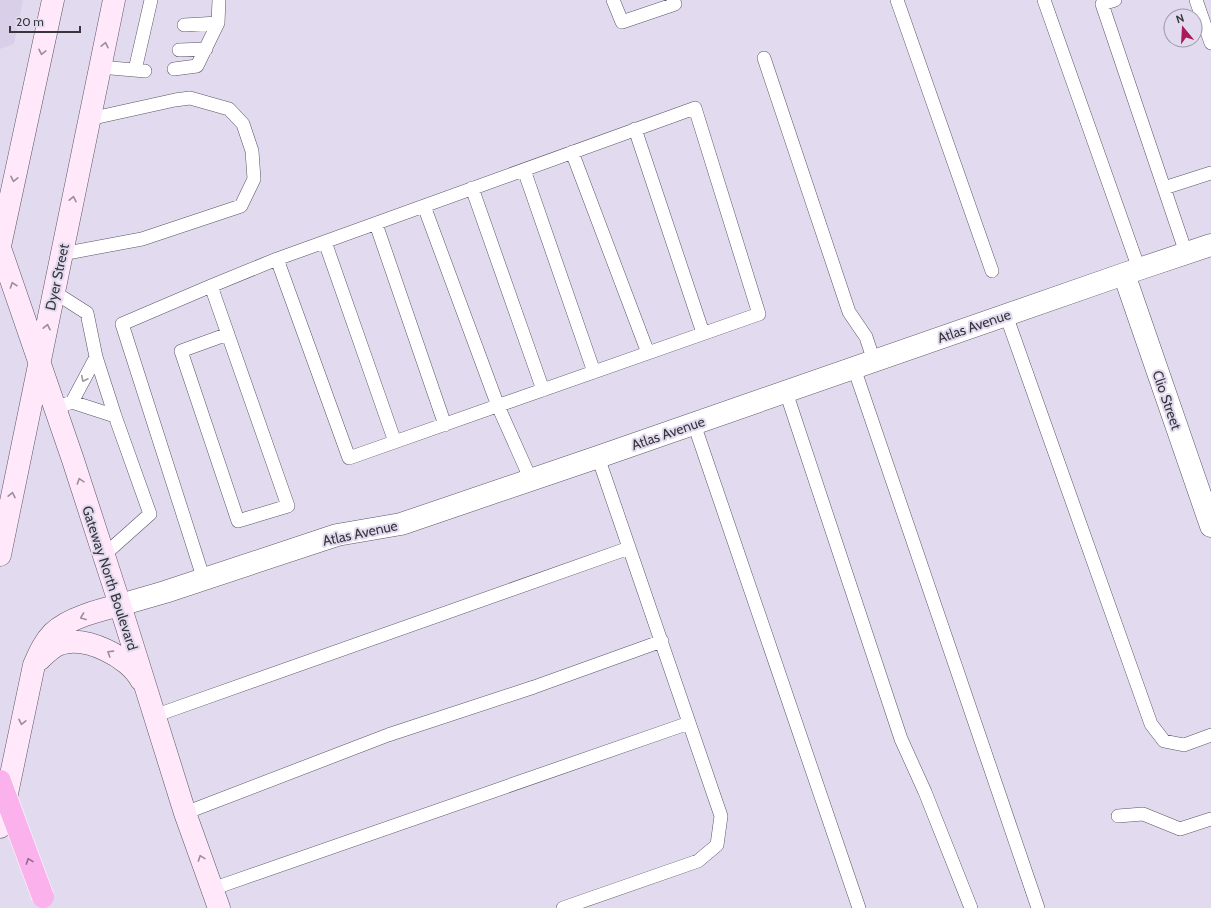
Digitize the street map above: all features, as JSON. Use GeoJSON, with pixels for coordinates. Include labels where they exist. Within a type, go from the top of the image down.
{"type":"FeatureCollection","features":[{"type":"Feature","properties":{"kind":"highway"},"geometry":{"type":"LineString","coordinates":[[0,781],[43,897]]}},
{"type":"Feature","properties":{"kind":"main road"},"geometry":{"type":"LineString","coordinates":[[0,247],[53,0]]}},
{"type":"Feature","properties":{"kind":"main road","name":"Dyer Street"},"geometry":{"type":"LineString","coordinates":[[0,555],[114,0]]}},
{"type":"Feature","properties":{"kind":"main road","name":"Gateway North Boulevard"},"geometry":{"type":"LineString","coordinates":[[0,247],[39,362],[64,405],[104,555],[185,813],[216,898]]}},
{"type":"Feature","properties":{"kind":"main road"},"geometry":{"type":"LineString","coordinates":[[0,827],[34,665],[42,647],[53,633],[68,622],[120,605]]}},
{"type":"Feature","properties":{"kind":"main road"},"geometry":{"type":"LineString","coordinates":[[34,665],[50,649],[61,644],[77,642],[90,644],[105,650],[125,662],[138,674],[146,690]]}},
{"type":"Feature","properties":{"kind":"street","name":"Atlas Avenue"},"geometry":{"type":"LineString","coordinates":[[120,605],[204,580],[337,536],[401,524],[694,424],[1131,271],[1211,245]]}},
{"type":"Feature","properties":{"kind":"street","name":"Clio Street"},"geometry":{"type":"LineString","coordinates":[[1131,271],[1211,526]]}},
{"type":"Feature","properties":{"kind":"lane"},"geometry":{"type":"LineString","coordinates":[[100,67],[140,71],[150,27],[151,0]]}},
{"type":"Feature","properties":{"kind":"lane"},"geometry":{"type":"LineString","coordinates":[[174,69],[197,66],[218,23],[219,0]]}},
{"type":"Feature","properties":{"kind":"lane"},"geometry":{"type":"LineString","coordinates":[[613,0],[622,22],[674,2]]}},
{"type":"Feature","properties":{"kind":"lane"},"geometry":{"type":"LineString","coordinates":[[897,0],[992,271]]}},
{"type":"Feature","properties":{"kind":"lane"},"geometry":{"type":"LineString","coordinates":[[1044,0],[1131,271]]}},
{"type":"Feature","properties":{"kind":"lane"},"geometry":{"type":"LineString","coordinates":[[1115,0],[1102,4],[1186,253]]}},
{"type":"Feature","properties":{"kind":"lane"},"geometry":{"type":"LineString","coordinates":[[1196,0],[1211,43]]}},
{"type":"Feature","properties":{"kind":"lane"},"geometry":{"type":"LineString","coordinates":[[184,25],[218,23]]}},
{"type":"Feature","properties":{"kind":"lane"},"geometry":{"type":"LineString","coordinates":[[179,50],[206,49]]}},
{"type":"Feature","properties":{"kind":"lane"},"geometry":{"type":"LineString","coordinates":[[764,58],[849,312],[866,337],[864,364],[1038,908]]}},
{"type":"Feature","properties":{"kind":"lane"},"geometry":{"type":"LineString","coordinates":[[62,254],[142,239],[241,206],[254,179],[252,151],[243,124],[229,109],[190,98],[89,119]]}},
{"type":"Feature","properties":{"kind":"lane"},"geometry":{"type":"LineString","coordinates":[[204,580],[122,324],[277,259],[695,108],[760,314],[349,458],[277,259]]}},
{"type":"Feature","properties":{"kind":"lane"},"geometry":{"type":"LineString","coordinates":[[635,129],[703,333]]}},
{"type":"Feature","properties":{"kind":"lane"},"geometry":{"type":"LineString","coordinates":[[572,152],[648,353]]}},
{"type":"Feature","properties":{"kind":"lane"},"geometry":{"type":"LineString","coordinates":[[524,170],[594,372]]}},
{"type":"Feature","properties":{"kind":"lane"},"geometry":{"type":"LineString","coordinates":[[1164,188],[1211,173]]}},
{"type":"Feature","properties":{"kind":"lane"},"geometry":{"type":"LineString","coordinates":[[472,188],[543,390]]}},
{"type":"Feature","properties":{"kind":"lane"},"geometry":{"type":"LineString","coordinates":[[424,206],[498,406],[531,480]]}},
{"type":"Feature","properties":{"kind":"lane"},"geometry":{"type":"LineString","coordinates":[[376,224],[445,424]]}},
{"type":"Feature","properties":{"kind":"lane"},"geometry":{"type":"LineString","coordinates":[[325,242],[396,442]]}},
{"type":"Feature","properties":{"kind":"lane"},"geometry":{"type":"LineString","coordinates":[[211,286],[228,334],[288,506],[238,521],[181,350],[228,334]]}},
{"type":"Feature","properties":{"kind":"lane"},"geometry":{"type":"LineString","coordinates":[[54,292],[87,313],[96,357],[115,416],[150,514],[104,555]]}},
{"type":"Feature","properties":{"kind":"lane"},"geometry":{"type":"LineString","coordinates":[[1006,315],[1151,724],[1164,741],[1184,744],[1211,735]]}},
{"type":"Feature","properties":{"kind":"lane"},"geometry":{"type":"LineString","coordinates":[[96,357],[64,405],[115,416]]}},
{"type":"Feature","properties":{"kind":"lane"},"geometry":{"type":"LineString","coordinates":[[786,392],[901,739],[925,792],[970,908]]}},
{"type":"Feature","properties":{"kind":"lane"},"geometry":{"type":"LineString","coordinates":[[694,424],[859,908]]}},
{"type":"Feature","properties":{"kind":"lane"},"geometry":{"type":"LineString","coordinates":[[563,908],[698,860],[717,845],[721,816],[598,457]]}},
{"type":"Feature","properties":{"kind":"lane"},"geometry":{"type":"LineString","coordinates":[[154,716],[629,548]]}},
{"type":"Feature","properties":{"kind":"lane"},"geometry":{"type":"LineString","coordinates":[[185,813],[388,735],[534,687],[662,642]]}},
{"type":"Feature","properties":{"kind":"lane"},"geometry":{"type":"LineString","coordinates":[[216,898],[689,723]]}},
{"type":"Feature","properties":{"kind":"lane"},"geometry":{"type":"LineString","coordinates":[[1118,816],[1143,814],[1180,829],[1211,819]]}},
{"type":"Feature","properties":{"kind":"shaded area"},"geometry":{"type":"Polygon","coordinates":[[[0,0],[23,0],[14,44],[0,49],[0,0]]]}}]}
